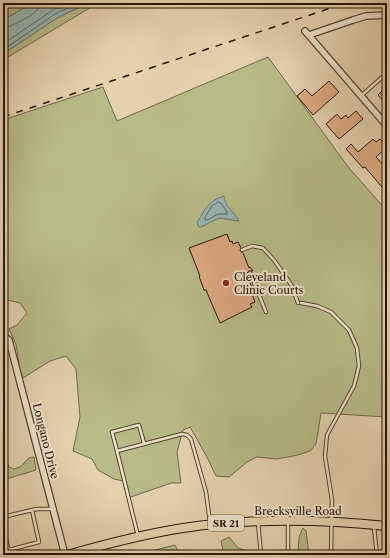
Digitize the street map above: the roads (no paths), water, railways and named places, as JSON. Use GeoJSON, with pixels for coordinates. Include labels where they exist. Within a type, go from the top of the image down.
{"type":"FeatureCollection","features":[{"type":"Feature","properties":{"kind":"main road","name":"Brecksville Road"},"geometry":{"type":"LineString","coordinates":[[66,555],[139,536],[210,525],[257,521],[288,521],[373,524],[387,526]]}},
{"type":"Feature","properties":{"kind":"street"},"geometry":{"type":"LineString","coordinates":[[387,14],[366,16],[307,33],[387,126]]}},
{"type":"Feature","properties":{"kind":"street","name":"Longano Drive"},"geometry":{"type":"LineString","coordinates":[[3,335],[9,340],[66,555]]}},
{"type":"Feature","properties":{"kind":"lane"},"geometry":{"type":"LineString","coordinates":[[361,96],[387,73]]}},
{"type":"Feature","properties":{"kind":"lane"},"geometry":{"type":"LineString","coordinates":[[242,250],[252,246],[262,248],[284,273],[300,303],[317,306],[331,312],[349,330],[357,348],[359,366],[354,386],[327,435],[325,456],[332,500],[331,555]]}},
{"type":"Feature","properties":{"kind":"lane"},"geometry":{"type":"LineString","coordinates":[[250,273],[266,312]]}},
{"type":"Feature","properties":{"kind":"lane"},"geometry":{"type":"LineString","coordinates":[[139,536],[112,432],[139,425],[144,443]]}},
{"type":"Feature","properties":{"kind":"lane"},"geometry":{"type":"LineString","coordinates":[[117,450],[182,434],[187,435],[191,439],[206,492],[210,525]]}},
{"type":"Feature","properties":{"kind":"lane"},"geometry":{"type":"LineString","coordinates":[[3,517],[38,509],[53,509]]}},
{"type":"Feature","properties":{"kind":"lane"},"geometry":{"type":"LineString","coordinates":[[9,550],[39,542],[32,510]]}},
{"type":"Feature","properties":{"kind":"lane"},"geometry":{"type":"LineString","coordinates":[[257,521],[261,555]]}},
{"type":"Feature","properties":{"kind":"lane"},"geometry":{"type":"LineString","coordinates":[[288,521],[288,555]]}},
{"type":"Feature","properties":{"kind":"lane"},"geometry":{"type":"LineString","coordinates":[[373,524],[378,555]]}},
{"type":"Feature","properties":{"kind":"lane"},"geometry":{"type":"LineString","coordinates":[[3,527],[10,555]]}},
{"type":"Feature","properties":{"kind":"water"},"geometry":{"type":"Polygon","coordinates":[[[33,3],[88,3],[57,18],[3,54],[3,20],[33,3]]]}},
{"type":"Feature","properties":{"kind":"water"},"geometry":{"type":"Polygon","coordinates":[[[224,196],[224,200],[239,221],[219,218],[199,227],[197,223],[208,206],[214,200],[224,196]]]}},
{"type":"Feature","properties":{"kind":"railway"},"geometry":{"type":"LineString","coordinates":[[3,117],[346,3]]}},
{"type":"Feature","properties":{"kind":"place","name":"Cleveland Clinic Courts"},"geometry":{"type":"Point","coordinates":[226,283]}}]}
